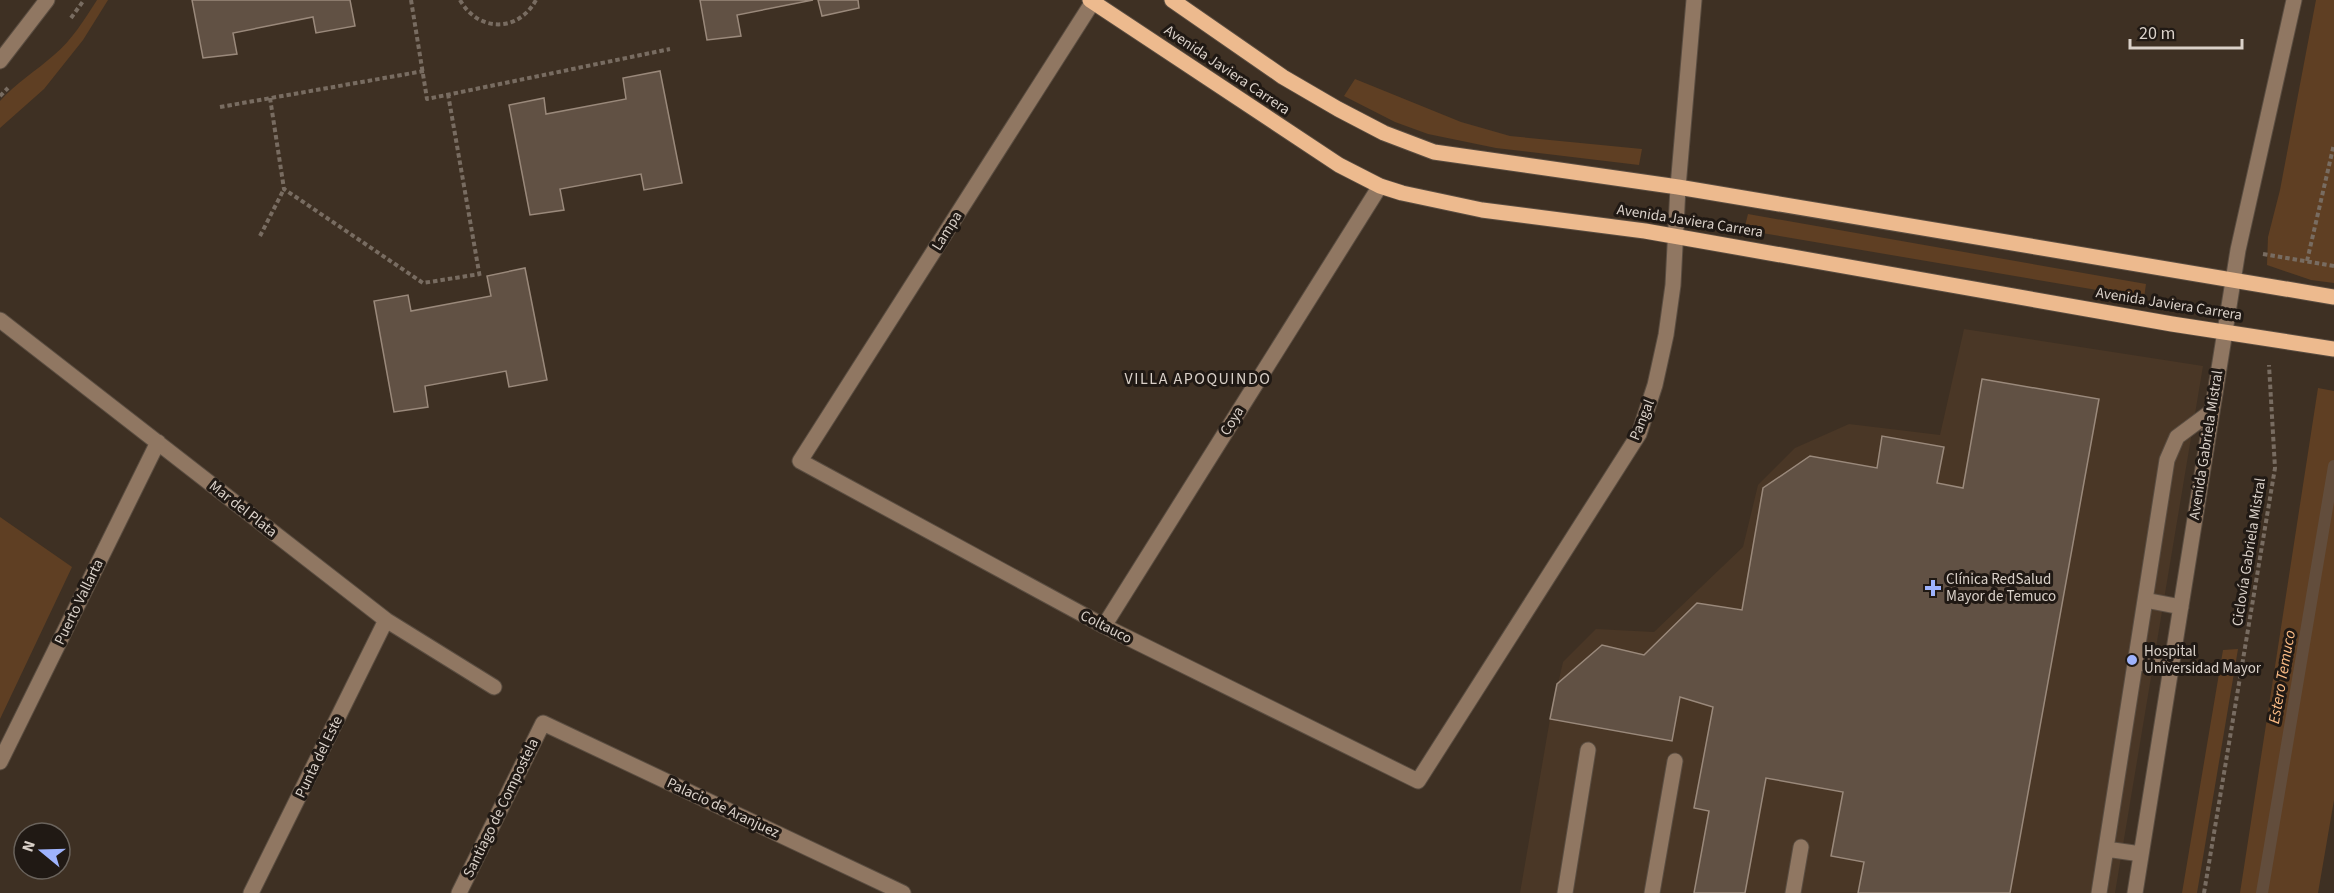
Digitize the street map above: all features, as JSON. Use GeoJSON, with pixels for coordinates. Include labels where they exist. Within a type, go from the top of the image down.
{"type":"FeatureCollection","features":[{"type":"Feature","properties":{"kind":"main road","name":"Avenida Javiera Carrera"},"geometry":{"type":"LineString","coordinates":[[1172,0],[1190,5],[1283,77],[1338,109],[1406,143],[1434,152],[1678,187],[2334,297]]}},
{"type":"Feature","properties":{"kind":"main road","name":"Avenida Javiera Carrera"},"geometry":{"type":"LineString","coordinates":[[1092,1],[1339,165],[1380,186],[1482,210],[1674,236],[2224,332],[2334,349]]}},
{"type":"Feature","properties":{"kind":"street"},"geometry":{"type":"LineString","coordinates":[[0,61],[47,0]]}},
{"type":"Feature","properties":{"kind":"street","name":"Pangal"},"geometry":{"type":"LineString","coordinates":[[1418,781],[1640,434],[1655,386],[1666,335],[1673,285],[1674,236],[1694,0]]}},
{"type":"Feature","properties":{"kind":"street","name":"Avenida Gabriela Mistral"},"geometry":{"type":"LineString","coordinates":[[2135,893],[2238,250],[2294,0]]}},
{"type":"Feature","properties":{"kind":"street","name":"Lampa"},"geometry":{"type":"LineString","coordinates":[[800,462],[1092,1]]}},
{"type":"Feature","properties":{"kind":"street","name":"Coya"},"geometry":{"type":"LineString","coordinates":[[1104,626],[1380,186]]}},
{"type":"Feature","properties":{"kind":"street","name":"Mar del Plata"},"geometry":{"type":"LineString","coordinates":[[0,320],[386,621],[494,687]]}},
{"type":"Feature","properties":{"kind":"street"},"geometry":{"type":"LineString","coordinates":[[2099,893],[2167,460],[2177,437],[2212,411]]}},
{"type":"Feature","properties":{"kind":"street","name":"Puerto Vallarta"},"geometry":{"type":"LineString","coordinates":[[0,762],[158,442]]}},
{"type":"Feature","properties":{"kind":"street","name":"Coltauco"},"geometry":{"type":"LineString","coordinates":[[800,462],[1104,626],[1418,781]]}},
{"type":"Feature","properties":{"kind":"street"},"geometry":{"type":"LineString","coordinates":[[2145,600],[2181,607]]}},
{"type":"Feature","properties":{"kind":"street","name":"Punta del Este"},"geometry":{"type":"LineString","coordinates":[[252,893],[386,621]]}},
{"type":"Feature","properties":{"kind":"street"},"geometry":{"type":"LineString","coordinates":[[2135,662],[2171,669]]}},
{"type":"Feature","properties":{"kind":"street","name":"Santiago de Compostela"},"geometry":{"type":"LineString","coordinates":[[459,893],[543,723]]}},
{"type":"Feature","properties":{"kind":"street","name":"Palacio de Aranjuez"},"geometry":{"type":"LineString","coordinates":[[543,723],[903,893]]}},
{"type":"Feature","properties":{"kind":"street"},"geometry":{"type":"LineString","coordinates":[[1565,893],[1588,750]]}},
{"type":"Feature","properties":{"kind":"street"},"geometry":{"type":"LineString","coordinates":[[1652,893],[1675,761]]}},
{"type":"Feature","properties":{"kind":"street"},"geometry":{"type":"LineString","coordinates":[[1793,893],[1801,847]]}},
{"type":"Feature","properties":{"kind":"street"},"geometry":{"type":"LineString","coordinates":[[2106,849],[2141,855]]}},
{"type":"Feature","properties":{"kind":"path"},"geometry":{"type":"LineString","coordinates":[[411,0],[428,99],[670,49]]}},
{"type":"Feature","properties":{"kind":"path"},"geometry":{"type":"LineString","coordinates":[[460,0],[471,15],[491,25],[506,25],[519,19],[531,10],[536,0]]}},
{"type":"Feature","properties":{"kind":"path"},"geometry":{"type":"LineString","coordinates":[[220,107],[424,71]]}},
{"type":"Feature","properties":{"kind":"path"},"geometry":{"type":"LineString","coordinates":[[284,189],[423,284],[480,276],[448,94]]}},
{"type":"Feature","properties":{"kind":"path"},"geometry":{"type":"LineString","coordinates":[[260,236],[284,189],[270,98]]}},
{"type":"Feature","properties":{"kind":"path"},"geometry":{"type":"LineString","coordinates":[[2307,261],[2334,144]]}},
{"type":"Feature","properties":{"kind":"path"},"geometry":{"type":"LineString","coordinates":[[2238,250],[2334,266]]}},
{"type":"Feature","properties":{"kind":"path","name":"Ciclovía Gabriela Mistral"},"geometry":{"type":"LineString","coordinates":[[2204,893],[2275,468],[2269,356]]}},
{"type":"Feature","properties":{"kind":"shaded area"},"geometry":{"type":"Polygon","coordinates":[[[97,0],[108,0],[83,40],[44,89],[0,128],[0,101],[66,43],[97,0]]]}},
{"type":"Feature","properties":{"kind":"shaded area"},"geometry":{"type":"Polygon","coordinates":[[[2316,0],[2334,0],[2334,283],[2311,280],[2267,265],[2268,237],[2280,190],[2316,0]]]}},
{"type":"Feature","properties":{"kind":"shaded area"},"geometry":{"type":"Polygon","coordinates":[[[1355,79],[1461,122],[1510,136],[1642,149],[1639,165],[1496,148],[1428,134],[1395,122],[1344,96],[1355,79]]]}},
{"type":"Feature","properties":{"kind":"shaded area"},"geometry":{"type":"Polygon","coordinates":[[[1748,214],[2146,284],[2144,298],[1744,230],[1748,214]]]}},
{"type":"Feature","properties":{"kind":"shaded area","name":"Clínica RedSalud Mayor de Temuco"},"geometry":{"type":"Polygon","coordinates":[[[1964,329],[2203,366],[2115,893],[1520,893],[1550,719],[1563,662],[1596,629],[1654,632],[1743,547],[1758,485],[1795,448],[1849,424],[1940,435],[1964,329]]]}},
{"type":"Feature","properties":{"kind":"shaded area"},"geometry":{"type":"Polygon","coordinates":[[[2318,388],[2334,391],[2334,800],[2318,893],[2240,893],[2318,388]]]}},
{"type":"Feature","properties":{"kind":"shaded area"},"geometry":{"type":"Polygon","coordinates":[[[0,517],[72,567],[0,719],[0,517]]]}},
{"type":"Feature","properties":{"kind":"shaded area"},"geometry":{"type":"Polygon","coordinates":[[[2238,649],[2197,893],[2182,893],[2223,650],[2238,649]]]}},
{"type":"Feature","properties":{"kind":"building"},"geometry":{"type":"Polygon","coordinates":[[[192,0],[350,0],[355,26],[316,33],[313,17],[233,33],[237,54],[203,58],[192,0]]]}},
{"type":"Feature","properties":{"kind":"building"},"geometry":{"type":"Polygon","coordinates":[[[700,0],[813,0],[737,15],[741,36],[707,40],[700,0]]]}},
{"type":"Feature","properties":{"kind":"building"},"geometry":{"type":"Polygon","coordinates":[[[818,0],[858,0],[859,8],[822,16],[818,0]]]}},
{"type":"Feature","properties":{"kind":"building"},"geometry":{"type":"Polygon","coordinates":[[[660,71],[682,183],[644,190],[641,174],[560,189],[564,210],[530,215],[509,105],[544,98],[546,114],[626,99],[623,78],[660,71]]]}},
{"type":"Feature","properties":{"kind":"building"},"geometry":{"type":"Polygon","coordinates":[[[525,268],[547,380],[509,387],[506,371],[425,386],[428,407],[394,412],[374,301],[408,295],[411,311],[491,296],[487,276],[525,268]]]}},
{"type":"Feature","properties":{"kind":"building"},"geometry":{"type":"Polygon","coordinates":[[[1982,379],[2099,399],[2010,893],[1858,893],[1864,862],[1831,856],[1843,792],[1766,778],[1745,893],[1694,893],[1709,811],[1694,808],[1713,707],[1680,697],[1672,741],[1550,719],[1557,684],[1602,645],[1644,655],[1697,603],[1742,610],[1763,488],[1810,456],[1877,468],[1882,436],[1944,447],[1937,483],[1963,488],[1982,379]]]}},
{"type":"Feature","properties":{"kind":"waterway","name":"Estero Temuco"},"geometry":{"type":"LineString","coordinates":[[2262,893],[2334,466]]}},
{"type":"Feature","properties":{"kind":"place","name":"Clínica RedSalud Mayor de Temuco"},"geometry":{"type":"Point","coordinates":[1933,588]}},
{"type":"Feature","properties":{"kind":"place","name":"Hospital Universidad Mayor"},"geometry":{"type":"Point","coordinates":[2132,660]}},
{"type":"Feature","properties":{"kind":"district","name":"VILLA APOQUINDO"},"geometry":{"type":"Point","coordinates":[1198,379]}}]}
